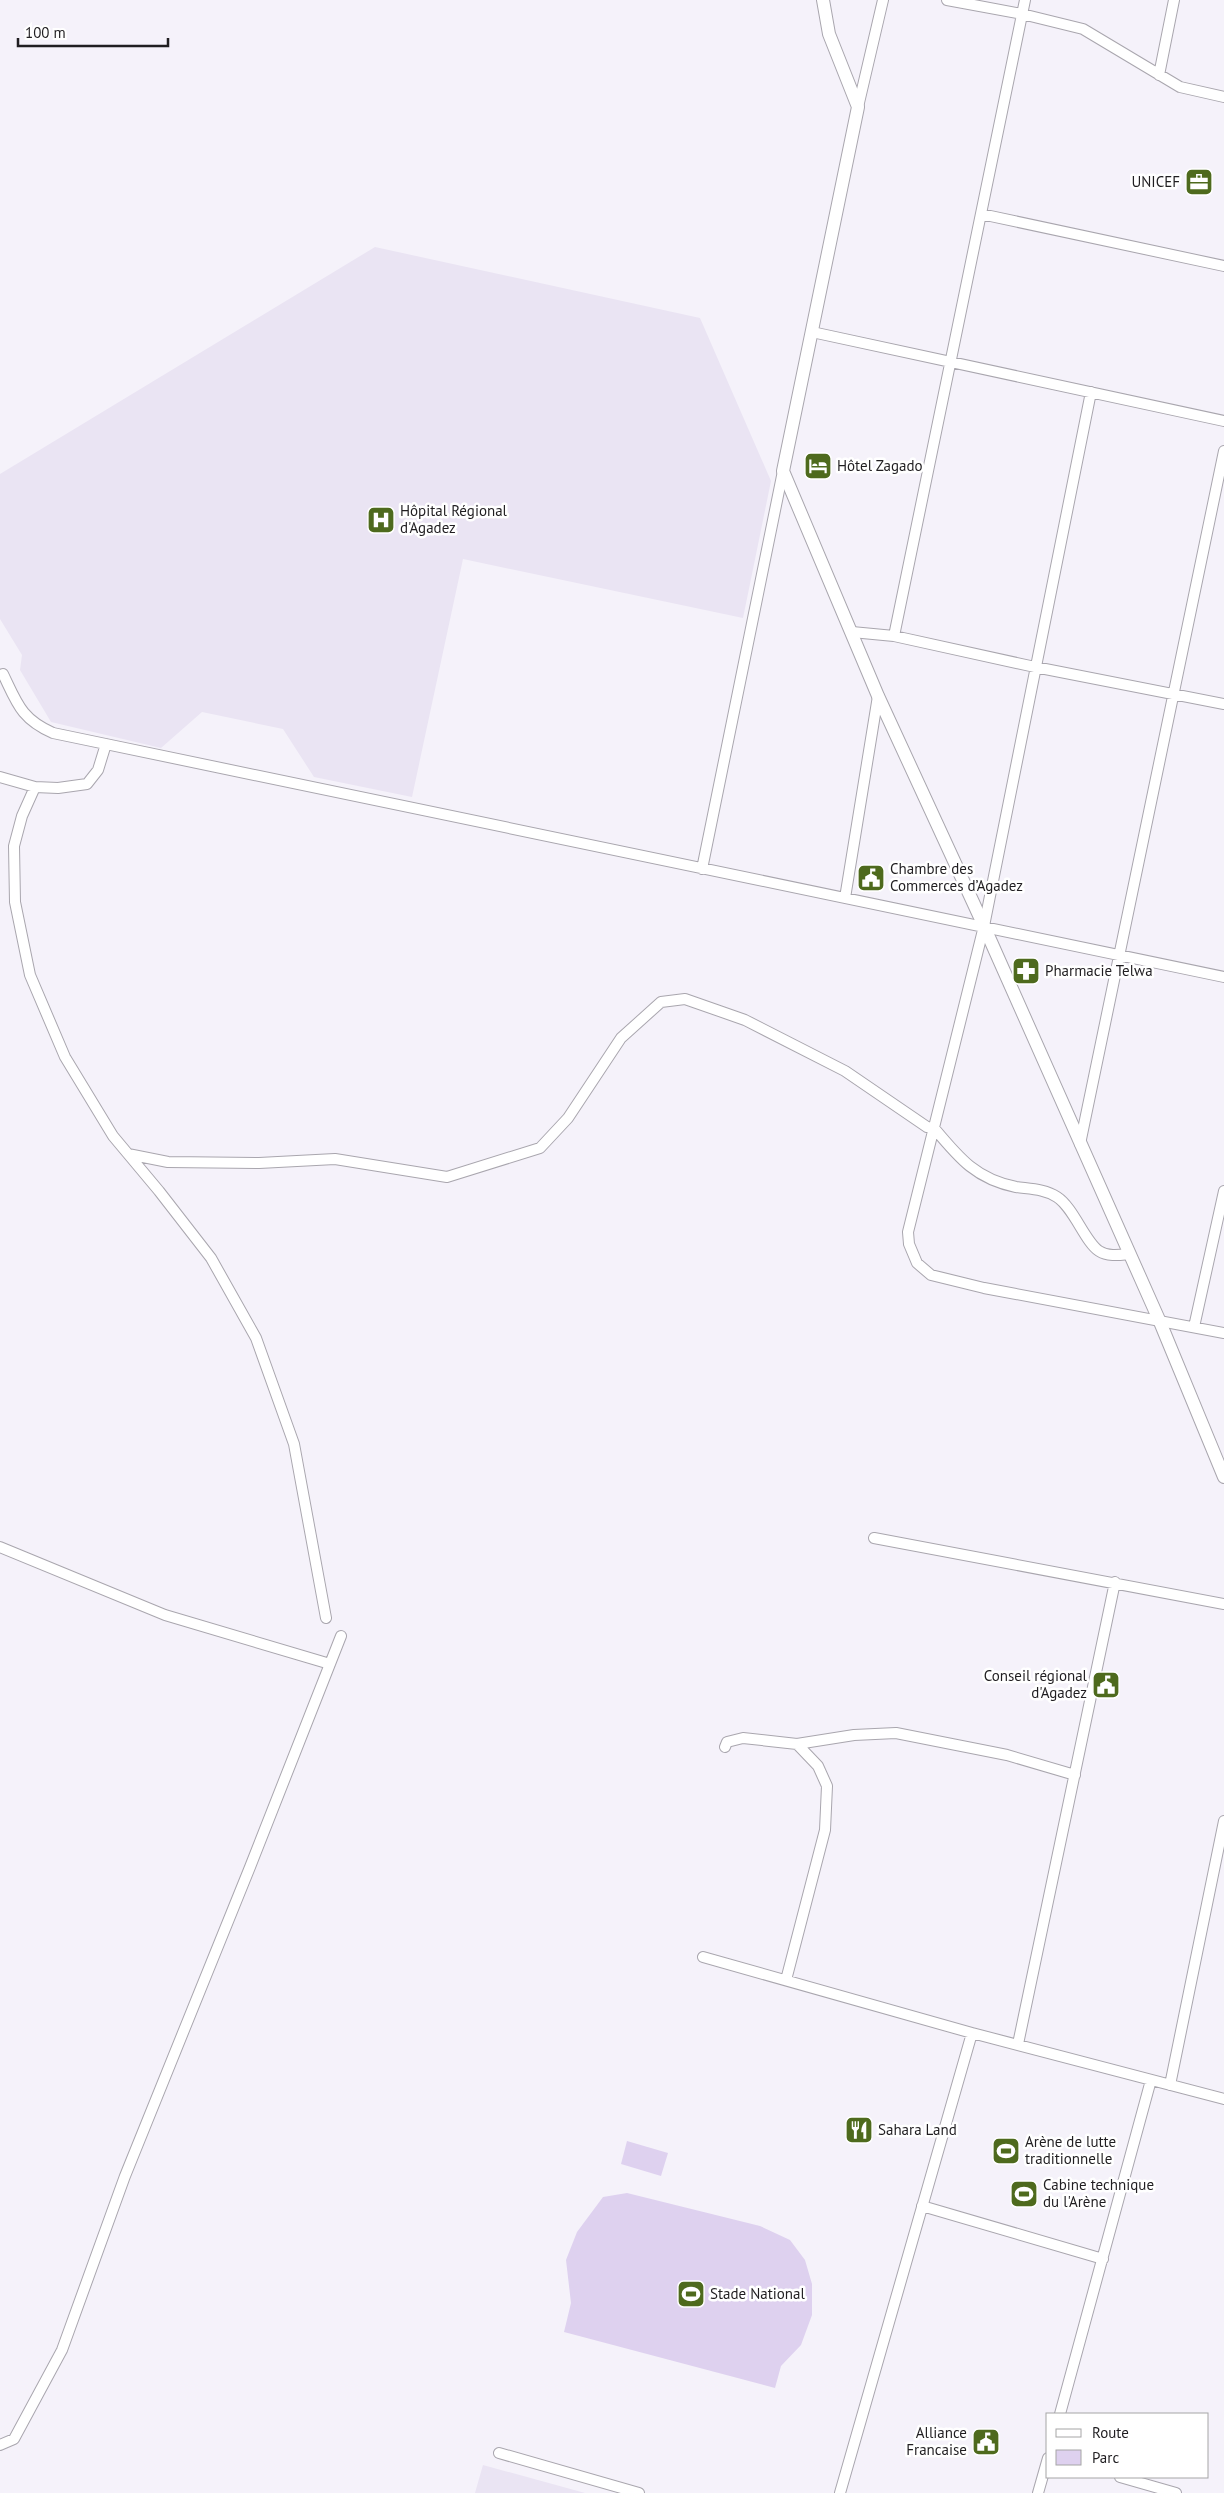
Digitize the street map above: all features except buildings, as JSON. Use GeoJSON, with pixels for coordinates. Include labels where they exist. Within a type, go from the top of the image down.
{"type":"FeatureCollection","features":[{"type":"Feature","properties":{"kind":"main road"},"geometry":{"type":"LineString","coordinates":[[823,0],[829,34],[858,107],[783,471],[878,696],[984,926],[1160,1322],[1224,1477]]}},
{"type":"Feature","properties":{"kind":"street"},"geometry":{"type":"LineString","coordinates":[[858,107],[883,0]]}},
{"type":"Feature","properties":{"kind":"street"},"geometry":{"type":"LineString","coordinates":[[947,0],[1022,14],[1083,29],[1180,87],[1224,97]]}},
{"type":"Feature","properties":{"kind":"street"},"geometry":{"type":"LineString","coordinates":[[894,636],[1025,0]]}},
{"type":"Feature","properties":{"kind":"street"},"geometry":{"type":"LineString","coordinates":[[1159,75],[1174,0]]}},
{"type":"Feature","properties":{"kind":"street"},"geometry":{"type":"LineString","coordinates":[[981,214],[1224,266]]}},
{"type":"Feature","properties":{"kind":"street"},"geometry":{"type":"LineString","coordinates":[[812,332],[1224,421]]}},
{"type":"Feature","properties":{"kind":"street"},"geometry":{"type":"LineString","coordinates":[[1091,392],[984,926],[908,1232],[909,1244],[916,1263],[931,1275],[984,1288],[1224,1333]]}},
{"type":"Feature","properties":{"kind":"street"},"geometry":{"type":"LineString","coordinates":[[1080,1144],[1224,451]]}},
{"type":"Feature","properties":{"kind":"street"},"geometry":{"type":"LineString","coordinates":[[702,869],[783,471]]}},
{"type":"Feature","properties":{"kind":"street"},"geometry":{"type":"LineString","coordinates":[[852,632],[894,636],[1035,667],[1224,704]]}},
{"type":"Feature","properties":{"kind":"street"},"geometry":{"type":"LineString","coordinates":[[2,674],[20,710],[35,725],[53,733],[1224,977]]}},
{"type":"Feature","properties":{"kind":"street"},"geometry":{"type":"LineString","coordinates":[[845,898],[878,696]]}},
{"type":"Feature","properties":{"kind":"street"},"geometry":{"type":"LineString","coordinates":[[0,777],[35,787],[58,788],[87,784],[98,770],[106,744]]}},
{"type":"Feature","properties":{"kind":"street"},"geometry":{"type":"LineString","coordinates":[[35,787],[22,816],[14,846],[14,902],[30,975],[65,1057],[113,1136],[211,1258],[256,1338],[294,1444],[326,1618]]}},
{"type":"Feature","properties":{"kind":"street"},"geometry":{"type":"LineString","coordinates":[[128,1154],[168,1162],[259,1163],[335,1159],[447,1177],[540,1148],[568,1118],[621,1038],[661,1002],[685,999],[745,1020],[837,1067],[927,1127],[934,1128],[969,1168],[984,1177],[1014,1186],[1044,1190],[1057,1197],[1065,1203],[1099,1251],[1112,1255],[1130,1254]]}},
{"type":"Feature","properties":{"kind":"street"},"geometry":{"type":"LineString","coordinates":[[1194,1327],[1224,1191]]}},
{"type":"Feature","properties":{"kind":"street"},"geometry":{"type":"LineString","coordinates":[[874,1538],[1224,1604]]}},
{"type":"Feature","properties":{"kind":"street"},"geometry":{"type":"LineString","coordinates":[[0,1547],[165,1615],[330,1664]]}},
{"type":"Feature","properties":{"kind":"street"},"geometry":{"type":"LineString","coordinates":[[1018,2044],[1115,1582]]}},
{"type":"Feature","properties":{"kind":"street"},"geometry":{"type":"LineString","coordinates":[[0,2445],[14,2439],[62,2350],[125,2176],[341,1636]]}},
{"type":"Feature","properties":{"kind":"street"},"geometry":{"type":"LineString","coordinates":[[725,1746],[727,1742],[743,1738],[797,1744],[854,1735],[896,1733],[1007,1754],[1075,1775]]}},
{"type":"Feature","properties":{"kind":"street"},"geometry":{"type":"LineString","coordinates":[[786,1980],[826,1830],[827,1786],[818,1766],[797,1744]]}},
{"type":"Feature","properties":{"kind":"street"},"geometry":{"type":"LineString","coordinates":[[1170,2085],[1224,1821]]}},
{"type":"Feature","properties":{"kind":"street"},"geometry":{"type":"LineString","coordinates":[[703,1957],[972,2033],[1224,2099]]}},
{"type":"Feature","properties":{"kind":"street"},"geometry":{"type":"LineString","coordinates":[[840,2493],[972,2033]]}},
{"type":"Feature","properties":{"kind":"street"},"geometry":{"type":"LineString","coordinates":[[1060,2413],[1151,2080]]}},
{"type":"Feature","properties":{"kind":"street"},"geometry":{"type":"LineString","coordinates":[[922,2206],[1103,2259]]}},
{"type":"Feature","properties":{"kind":"street"},"geometry":{"type":"LineString","coordinates":[[500,2453],[639,2493]]}},
{"type":"Feature","properties":{"kind":"street"},"geometry":{"type":"LineString","coordinates":[[1038,2493],[1046,2465]]}},
{"type":"Feature","properties":{"kind":"street"},"geometry":{"type":"LineString","coordinates":[[1124,2478],[1176,2493]]}},
{"type":"Feature","properties":{"kind":"shaded area","name":"Hôpital Régional d'Agadez"},"geometry":{"type":"Polygon","coordinates":[[[375,247],[700,318],[771,481],[743,618],[463,559],[412,797],[314,777],[283,729],[202,712],[161,748],[51,722],[20,670],[22,655],[0,619],[0,474],[375,247]]]}},
{"type":"Feature","properties":{"kind":"shaded area"},"geometry":{"type":"Polygon","coordinates":[[[483,2465],[585,2493],[475,2493],[483,2465]]]}},
{"type":"Feature","properties":{"kind":"green space"},"geometry":{"type":"Polygon","coordinates":[[[627,2141],[668,2153],[661,2176],[621,2164],[627,2141]]]}},
{"type":"Feature","properties":{"kind":"green space","name":"Stade National"},"geometry":{"type":"Polygon","coordinates":[[[627,2193],[760,2226],[790,2240],[805,2260],[812,2284],[812,2315],[801,2345],[781,2366],[775,2388],[564,2332],[571,2303],[566,2260],[577,2232],[603,2197],[627,2193]]]}},
{"type":"Feature","properties":{"kind":"place","name":"UNICEF"},"geometry":{"type":"Point","coordinates":[1199,182]}},
{"type":"Feature","properties":{"kind":"place","name":"Hôtel Zagado"},"geometry":{"type":"Point","coordinates":[818,466]}},
{"type":"Feature","properties":{"kind":"place","name":"Hôpital Régional d'Agadez"},"geometry":{"type":"Point","coordinates":[381,520]}},
{"type":"Feature","properties":{"kind":"place","name":"Chambre des Commerces d’Agadez"},"geometry":{"type":"Point","coordinates":[871,878]}},
{"type":"Feature","properties":{"kind":"place","name":"Pharmacie Telwa"},"geometry":{"type":"Point","coordinates":[1026,971]}},
{"type":"Feature","properties":{"kind":"place","name":"Conseil régional d'Agadez"},"geometry":{"type":"Point","coordinates":[1106,1685]}},
{"type":"Feature","properties":{"kind":"place","name":"Sahara Land"},"geometry":{"type":"Point","coordinates":[859,2130]}},
{"type":"Feature","properties":{"kind":"place","name":"Arène de lutte traditionnelle"},"geometry":{"type":"Point","coordinates":[1006,2151]}},
{"type":"Feature","properties":{"kind":"place","name":"Cabine technique du l'Arène"},"geometry":{"type":"Point","coordinates":[1024,2194]}},
{"type":"Feature","properties":{"kind":"place","name":"Stade National"},"geometry":{"type":"Point","coordinates":[691,2294]}},
{"type":"Feature","properties":{"kind":"place","name":"Alliance Francaise"},"geometry":{"type":"Point","coordinates":[986,2442]}}]}
